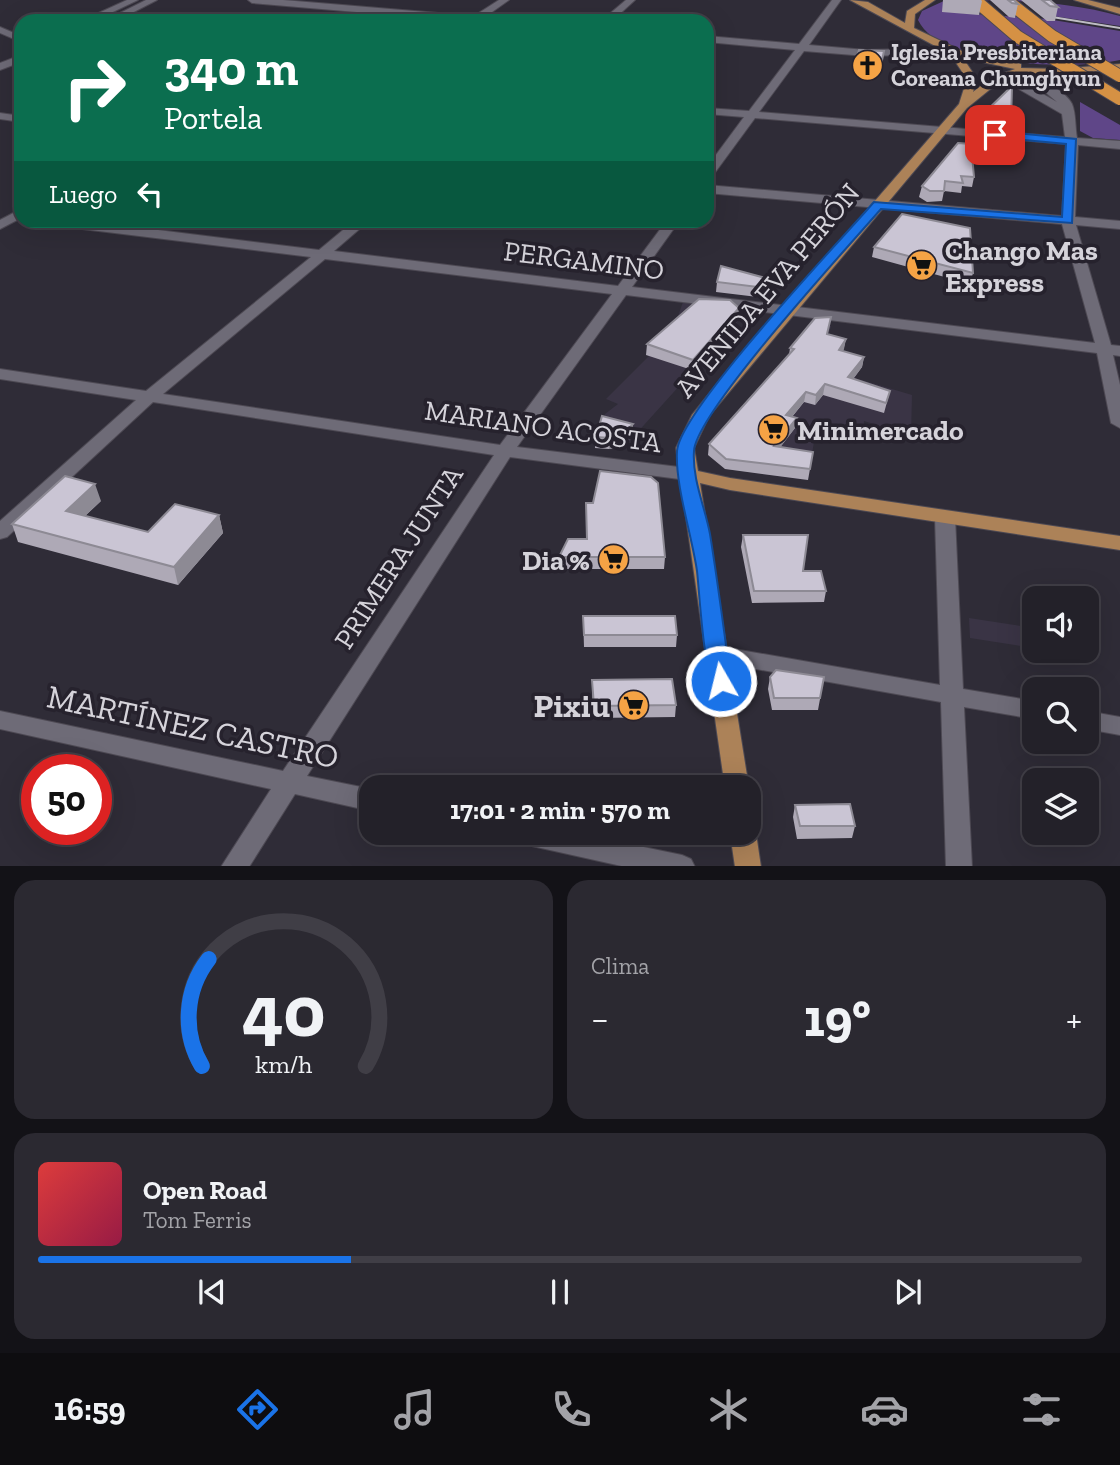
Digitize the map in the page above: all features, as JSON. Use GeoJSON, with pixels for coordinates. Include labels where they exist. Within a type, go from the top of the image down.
{"type":"FeatureCollection","features":[{"type":"Feature","properties":{"kind":"highway"},"geometry":{"type":"LineString","coordinates":[[975,0],[1018,37],[1120,99]]}},
{"type":"Feature","properties":{"kind":"highway"},"geometry":{"type":"LineString","coordinates":[[1006,0],[1035,24],[1120,76]]}},
{"type":"Feature","properties":{"kind":"main road"},"geometry":{"type":"LineString","coordinates":[[854,0],[887,13],[953,51],[1001,64],[1054,70],[1120,67]]}},
{"type":"Feature","properties":{"kind":"main road"},"geometry":{"type":"LineString","coordinates":[[912,29],[910,13],[932,0]]}},
{"type":"Feature","properties":{"kind":"main road"},"geometry":{"type":"LineString","coordinates":[[1078,0],[1117,10]]}},
{"type":"Feature","properties":{"kind":"main road"},"geometry":{"type":"LineString","coordinates":[[1102,0],[1117,10]]}},
{"type":"Feature","properties":{"kind":"main road","name":"AVENIDA EVA PERÓN"},"geometry":{"type":"LineString","coordinates":[[953,51],[972,79],[963,106]]}},
{"type":"Feature","properties":{"kind":"main road","name":"AVENIDA EVA PERÓN"},"geometry":{"type":"LineString","coordinates":[[735,775],[700,531],[687,474],[685,448],[701,415],[785,310],[963,106],[1000,74],[1017,70],[1054,70]]}},
{"type":"Feature","properties":{"kind":"main road","name":"MARIANO ACOSTA"},"geometry":{"type":"LineString","coordinates":[[687,474],[730,484],[1120,543]]}},
{"type":"Feature","properties":{"kind":"main road"},"geometry":{"type":"LineString","coordinates":[[745,845],[748,866]]}},
{"type":"Feature","properties":{"kind":"street"},"geometry":{"type":"LineString","coordinates":[[102,14],[134,0]]}},
{"type":"Feature","properties":{"kind":"street"},"geometry":{"type":"LineString","coordinates":[[122,14],[153,0]]}},
{"type":"Feature","properties":{"kind":"street"},"geometry":{"type":"LineString","coordinates":[[252,0],[408,14]]}},
{"type":"Feature","properties":{"kind":"street"},"geometry":{"type":"LineString","coordinates":[[370,14],[395,0]]}},
{"type":"Feature","properties":{"kind":"street"},"geometry":{"type":"LineString","coordinates":[[483,14],[505,0]]}},
{"type":"Feature","properties":{"kind":"street"},"geometry":{"type":"LineString","coordinates":[[614,14],[631,0]]}},
{"type":"Feature","properties":{"kind":"street"},"geometry":{"type":"LineString","coordinates":[[714,165],[837,0]]}},
{"type":"Feature","properties":{"kind":"street"},"geometry":{"type":"LineString","coordinates":[[891,52],[907,42],[912,29]]}},
{"type":"Feature","properties":{"kind":"street"},"geometry":{"type":"LineString","coordinates":[[714,41],[891,52],[953,51]]}},
{"type":"Feature","properties":{"kind":"street"},"geometry":{"type":"LineString","coordinates":[[714,112],[1120,145]]}},
{"type":"Feature","properties":{"kind":"street"},"geometry":{"type":"LineString","coordinates":[[1067,112],[1072,142],[1068,221],[1112,350],[1120,423]]}},
{"type":"Feature","properties":{"kind":"street"},"geometry":{"type":"LineString","coordinates":[[714,190],[1120,225]]}},
{"type":"Feature","properties":{"kind":"street"},"geometry":{"type":"LineString","coordinates":[[0,225],[14,216]]}},
{"type":"Feature","properties":{"kind":"street","name":"PERGAMINO"},"geometry":{"type":"LineString","coordinates":[[107,228],[1112,350]]}},
{"type":"Feature","properties":{"kind":"street"},"geometry":{"type":"LineString","coordinates":[[0,532],[150,396],[354,228]]}},
{"type":"Feature","properties":{"kind":"street","name":"PRIMERA JUNTA"},"geometry":{"type":"LineString","coordinates":[[234,866],[505,451],[668,228]]}},
{"type":"Feature","properties":{"kind":"street","name":"MARIANO ACOSTA"},"geometry":{"type":"LineString","coordinates":[[0,374],[505,451],[687,474]]}},
{"type":"Feature","properties":{"kind":"street"},"geometry":{"type":"LineString","coordinates":[[945,517],[959,866]]}},
{"type":"Feature","properties":{"kind":"street"},"geometry":{"type":"LineString","coordinates":[[717,654],[1022,708]]}},
{"type":"Feature","properties":{"kind":"street","name":"MARTÍNEZ CASTRO"},"geometry":{"type":"LineString","coordinates":[[0,720],[359,798]]}},
{"type":"Feature","properties":{"kind":"street"},"geometry":{"type":"LineString","coordinates":[[1099,722],[1120,726]]}},
{"type":"Feature","properties":{"kind":"street"},"geometry":{"type":"LineString","coordinates":[[581,845],[682,866]]}},
{"type":"Feature","properties":{"kind":"shaded area"},"geometry":{"type":"Polygon","coordinates":[[[946,0],[997,0],[954,1],[962,13],[1047,19],[1120,31],[1120,60],[1073,65],[1011,62],[953,48],[931,36],[918,20],[922,11],[946,0]]]}},
{"type":"Feature","properties":{"kind":"shaded area"},"geometry":{"type":"Polygon","coordinates":[[[997,0],[1029,0],[1031,2],[1012,1],[997,0]]]}},
{"type":"Feature","properties":{"kind":"shaded area"},"geometry":{"type":"Polygon","coordinates":[[[1031,2],[1077,7],[1120,16],[1120,26],[1046,15],[1031,2]]]}},
{"type":"Feature","properties":{"kind":"shaded area"},"geometry":{"type":"Polygon","coordinates":[[[1080,102],[1120,125],[1120,140],[1093,138],[1080,131],[1080,102]]]}},
{"type":"Feature","properties":{"kind":"shaded area"},"geometry":{"type":"Polygon","coordinates":[[[683,302],[733,313],[739,320],[625,446],[609,448],[602,427],[605,414],[618,404],[606,399],[687,318],[678,316],[683,302]]]}},
{"type":"Feature","properties":{"kind":"shaded area"},"geometry":{"type":"Polygon","coordinates":[[[819,325],[831,326],[826,344],[838,360],[862,367],[855,378],[912,395],[911,436],[864,421],[863,435],[840,428],[837,442],[815,435],[808,480],[726,469],[819,325]]]}},
{"type":"Feature","properties":{"kind":"shaded area"},"geometry":{"type":"Polygon","coordinates":[[[969,618],[1022,626],[1022,646],[970,638],[969,618]]]}},
{"type":"Feature","properties":{"kind":"building"},"geometry":{"type":"Polygon","coordinates":[[[1042,0],[1050,0],[1058,7],[1050,6],[1042,0]]]}},
{"type":"Feature","properties":{"kind":"building"},"geometry":{"type":"Polygon","coordinates":[[[859,50],[884,51],[881,65],[855,63],[859,50]]]}},
{"type":"Feature","properties":{"kind":"building"},"geometry":{"type":"Polygon","coordinates":[[[1012,86],[1011,122],[978,119],[1012,86]]]}},
{"type":"Feature","properties":{"kind":"building"},"geometry":{"type":"Polygon","coordinates":[[[958,143],[971,144],[974,177],[961,176],[963,183],[945,181],[944,191],[930,191],[922,186],[958,143]]]}},
{"type":"Feature","properties":{"kind":"building"},"geometry":{"type":"Polygon","coordinates":[[[902,214],[970,228],[973,273],[874,247],[902,214]]]}},
{"type":"Feature","properties":{"kind":"building"},"geometry":{"type":"Polygon","coordinates":[[[721,266],[769,279],[767,288],[717,282],[721,266]]]}},
{"type":"Feature","properties":{"kind":"building"},"geometry":{"type":"Polygon","coordinates":[[[699,299],[730,300],[739,308],[693,360],[647,344],[699,299]]]}},
{"type":"Feature","properties":{"kind":"building"},"geometry":{"type":"Polygon","coordinates":[[[831,317],[827,334],[846,339],[839,350],[864,357],[848,377],[890,391],[886,403],[825,384],[816,395],[806,392],[786,415],[797,418],[774,446],[813,452],[810,469],[726,459],[709,444],[794,349],[790,348],[815,318],[831,317]]]}},
{"type":"Feature","properties":{"kind":"building"},"geometry":{"type":"Polygon","coordinates":[[[602,416],[633,424],[623,434],[610,438],[596,437],[602,416]]]}},
{"type":"Feature","properties":{"kind":"building"},"geometry":{"type":"Polygon","coordinates":[[[600,471],[651,477],[658,483],[665,557],[559,557],[568,539],[587,539],[586,503],[593,503],[600,471]]]}},
{"type":"Feature","properties":{"kind":"building"},"geometry":{"type":"Polygon","coordinates":[[[65,476],[95,484],[66,511],[148,532],[175,504],[219,515],[174,567],[12,524],[65,476]]]}},
{"type":"Feature","properties":{"kind":"building"},"geometry":{"type":"Polygon","coordinates":[[[743,535],[808,535],[803,571],[821,571],[826,591],[754,591],[743,535]]]}},
{"type":"Feature","properties":{"kind":"building"},"geometry":{"type":"Polygon","coordinates":[[[583,616],[675,616],[677,635],[584,635],[583,616]]]}},
{"type":"Feature","properties":{"kind":"building"},"geometry":{"type":"Polygon","coordinates":[[[776,670],[824,677],[820,698],[774,698],[770,677],[776,670]]]}},
{"type":"Feature","properties":{"kind":"building"},"geometry":{"type":"Polygon","coordinates":[[[672,679],[676,705],[594,706],[592,680],[672,679]]]}},
{"type":"Feature","properties":{"kind":"building"},"geometry":{"type":"Polygon","coordinates":[[[850,804],[855,826],[800,826],[795,805],[850,804]]]}},
{"type":"Feature","properties":{"kind":"tram line"},"geometry":{"type":"LineString","coordinates":[[1046,16],[1120,28]]}},
{"type":"Feature","properties":{"kind":"place","name":"Iglesia Presbiteriana Coreana Chunghyun"},"geometry":{"type":"Point","coordinates":[868,65]}},
{"type":"Feature","properties":{"kind":"place","name":"Chango Mas Express"},"geometry":{"type":"Point","coordinates":[922,266]}},
{"type":"Feature","properties":{"kind":"place","name":"Minimercado"},"geometry":{"type":"Point","coordinates":[774,430]}},
{"type":"Feature","properties":{"kind":"place","name":"Dia %"},"geometry":{"type":"Point","coordinates":[613,560]}},
{"type":"Feature","properties":{"kind":"place","name":"Pixiu"},"geometry":{"type":"Point","coordinates":[633,705]}},
{"type":"Feature","properties":{"kind":"route"},"geometry":{"type":"LineString","coordinates":[[721,681],[700,531],[687,474],[685,448],[701,415],[785,310],[878,205],[1068,221],[1072,142],[995,135]]}}]}
